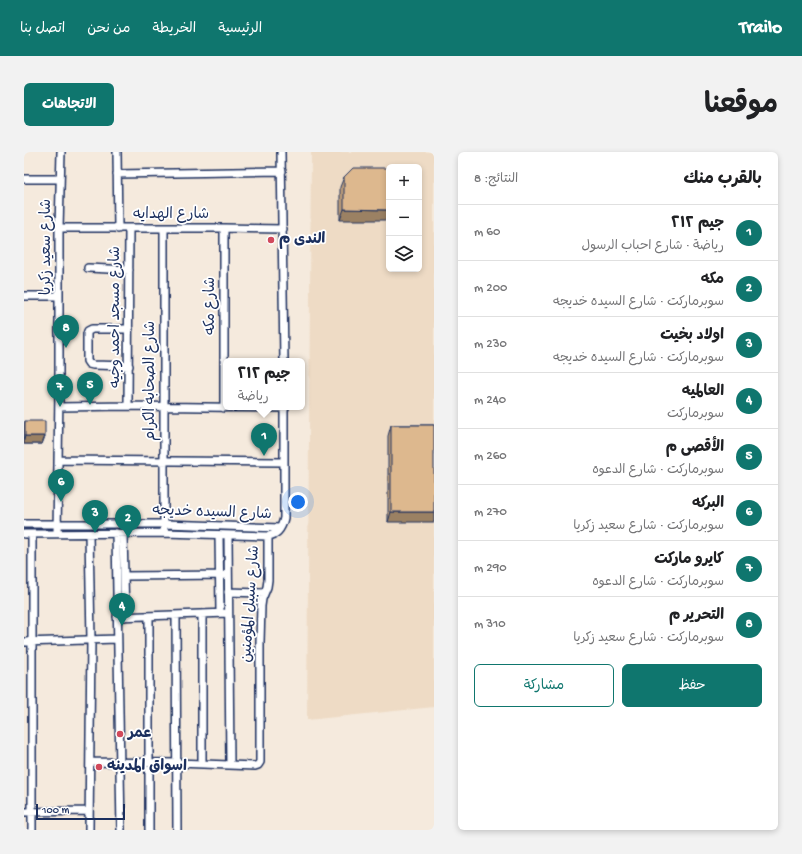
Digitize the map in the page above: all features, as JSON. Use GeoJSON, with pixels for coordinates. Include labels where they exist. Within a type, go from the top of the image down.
{"type":"FeatureCollection","features":[{"type":"Feature","properties":{"kind":"street","name":"شارع سعيد زكريا"},"geometry":{"type":"LineString","coordinates":[[57,534],[59,228],[61,152]]}},
{"type":"Feature","properties":{"kind":"street"},"geometry":{"type":"LineString","coordinates":[[117,152],[118,229]]}},
{"type":"Feature","properties":{"kind":"street"},"geometry":{"type":"LineString","coordinates":[[281,152],[284,358]]}},
{"type":"Feature","properties":{"kind":"street"},"geometry":{"type":"LineString","coordinates":[[117,174],[282,171]]}},
{"type":"Feature","properties":{"kind":"street"},"geometry":{"type":"LineString","coordinates":[[24,179],[60,179]]}},
{"type":"Feature","properties":{"kind":"street","name":"شارع الهدايه"},"geometry":{"type":"LineString","coordinates":[[59,228],[283,229]]}},
{"type":"Feature","properties":{"kind":"street","name":"شارع مسجد احمد وجيه"},"geometry":{"type":"LineString","coordinates":[[128,406],[129,228]]}},
{"type":"Feature","properties":{"kind":"street","name":"شارع الصحابه الكرام"},"geometry":{"type":"LineString","coordinates":[[164,228],[164,533]]}},
{"type":"Feature","properties":{"kind":"street","name":"شارع مكه"},"geometry":{"type":"LineString","coordinates":[[224,228],[224,358]]}},
{"type":"Feature","properties":{"kind":"street"},"geometry":{"type":"LineString","coordinates":[[88,268],[129,270]]}},
{"type":"Feature","properties":{"kind":"street"},"geometry":{"type":"LineString","coordinates":[[24,296],[59,296]]}},
{"type":"Feature","properties":{"kind":"street"},"geometry":{"type":"LineString","coordinates":[[129,330],[92,329],[88,331],[87,334],[87,361],[89,364],[93,366],[129,366]]}},
{"type":"Feature","properties":{"kind":"street"},"geometry":{"type":"LineString","coordinates":[[59,406],[164,406],[223,408]]}},
{"type":"Feature","properties":{"kind":"street"},"geometry":{"type":"LineString","coordinates":[[280,528],[284,511],[284,410]]}},
{"type":"Feature","properties":{"kind":"street"},"geometry":{"type":"LineString","coordinates":[[58,460],[284,462]]}},
{"type":"Feature","properties":{"kind":"street","name":"شارع السيده خديجه"},"geometry":{"type":"LineString","coordinates":[[24,524],[164,524],[280,528]]}},
{"type":"Feature","properties":{"kind":"street","name":"شارع سبيل المؤمنين"},"geometry":{"type":"LineString","coordinates":[[230,765],[255,766],[260,762],[261,602],[268,580],[268,536],[274,535],[280,528]]}},
{"type":"Feature","properties":{"kind":"street","name":"شارع السيده خديجه"},"geometry":{"type":"LineString","coordinates":[[24,534],[164,533],[268,536]]}},
{"type":"Feature","properties":{"kind":"street"},"geometry":{"type":"LineString","coordinates":[[32,534],[32,830]]}},
{"type":"Feature","properties":{"kind":"street"},"geometry":{"type":"LineString","coordinates":[[89,534],[91,640],[89,830]]}},
{"type":"Feature","properties":{"kind":"street"},"geometry":{"type":"LineString","coordinates":[[119,534],[124,576],[121,617],[117,640],[121,830]]}},
{"type":"Feature","properties":{"kind":"street"},"geometry":{"type":"LineString","coordinates":[[119,534],[121,617]]}},
{"type":"Feature","properties":{"kind":"street"},"geometry":{"type":"LineString","coordinates":[[90,762],[149,762],[230,765],[224,613],[220,575],[219,535]]}},
{"type":"Feature","properties":{"kind":"street"},"geometry":{"type":"LineString","coordinates":[[224,613],[228,592],[228,535]]}},
{"type":"Feature","properties":{"kind":"street"},"geometry":{"type":"LineString","coordinates":[[124,576],[228,575]]}},
{"type":"Feature","properties":{"kind":"street"},"geometry":{"type":"LineString","coordinates":[[228,592],[264,593]]}},
{"type":"Feature","properties":{"kind":"street"},"geometry":{"type":"LineString","coordinates":[[121,617],[224,613]]}},
{"type":"Feature","properties":{"kind":"street"},"geometry":{"type":"LineString","coordinates":[[202,614],[202,764]]}},
{"type":"Feature","properties":{"kind":"street"},"geometry":{"type":"LineString","coordinates":[[176,615],[177,830]]}},
{"type":"Feature","properties":{"kind":"street"},"geometry":{"type":"LineString","coordinates":[[149,616],[149,830]]}},
{"type":"Feature","properties":{"kind":"street"},"geometry":{"type":"LineString","coordinates":[[24,642],[117,640]]}},
{"type":"Feature","properties":{"kind":"street"},"geometry":{"type":"LineString","coordinates":[[24,812],[89,811]]}},
{"type":"Feature","properties":{"kind":"shaded area"},"geometry":{"type":"Polygon","coordinates":[[[311,152],[434,152],[434,707],[307,720],[311,152]]]}},
{"type":"Feature","properties":{"kind":"building"},"geometry":{"type":"Polygon","coordinates":[[[353,168],[386,168],[386,210],[344,209],[344,177],[353,168]]]}},
{"type":"Feature","properties":{"kind":"building"},"geometry":{"type":"Polygon","coordinates":[[[25,421],[45,421],[45,436],[25,436],[25,421]]]}},
{"type":"Feature","properties":{"kind":"building"},"geometry":{"type":"Polygon","coordinates":[[[391,425],[434,425],[434,512],[391,512],[391,425]]]}},
{"type":"Feature","properties":{"kind":"place","name":"الندى م"},"geometry":{"type":"Point","coordinates":[271,240]}},
{"type":"Feature","properties":{"kind":"place","name":"التحرير م"},"geometry":{"type":"Point","coordinates":[66,348]}},
{"type":"Feature","properties":{"kind":"place","name":"الأقصى م"},"geometry":{"type":"Point","coordinates":[90,405]}},
{"type":"Feature","properties":{"kind":"place","name":"كايرو ماركت"},"geometry":{"type":"Point","coordinates":[60,407]}},
{"type":"Feature","properties":{"kind":"place","name":"جيم ٢١٢"},"geometry":{"type":"Point","coordinates":[264,456]}},
{"type":"Feature","properties":{"kind":"place","name":"البركه"},"geometry":{"type":"Point","coordinates":[61,502]}},
{"type":"Feature","properties":{"kind":"place","name":"اولاد بخيت"},"geometry":{"type":"Point","coordinates":[95,533]}},
{"type":"Feature","properties":{"kind":"place","name":"مكه"},"geometry":{"type":"Point","coordinates":[128,538]}},
{"type":"Feature","properties":{"kind":"place","name":"العالميه"},"geometry":{"type":"Point","coordinates":[122,626]}},
{"type":"Feature","properties":{"kind":"place","name":"عمر"},"geometry":{"type":"Point","coordinates":[120,734]}},
{"type":"Feature","properties":{"kind":"place","name":"اسواق المدينه"},"geometry":{"type":"Point","coordinates":[99,767]}}]}
